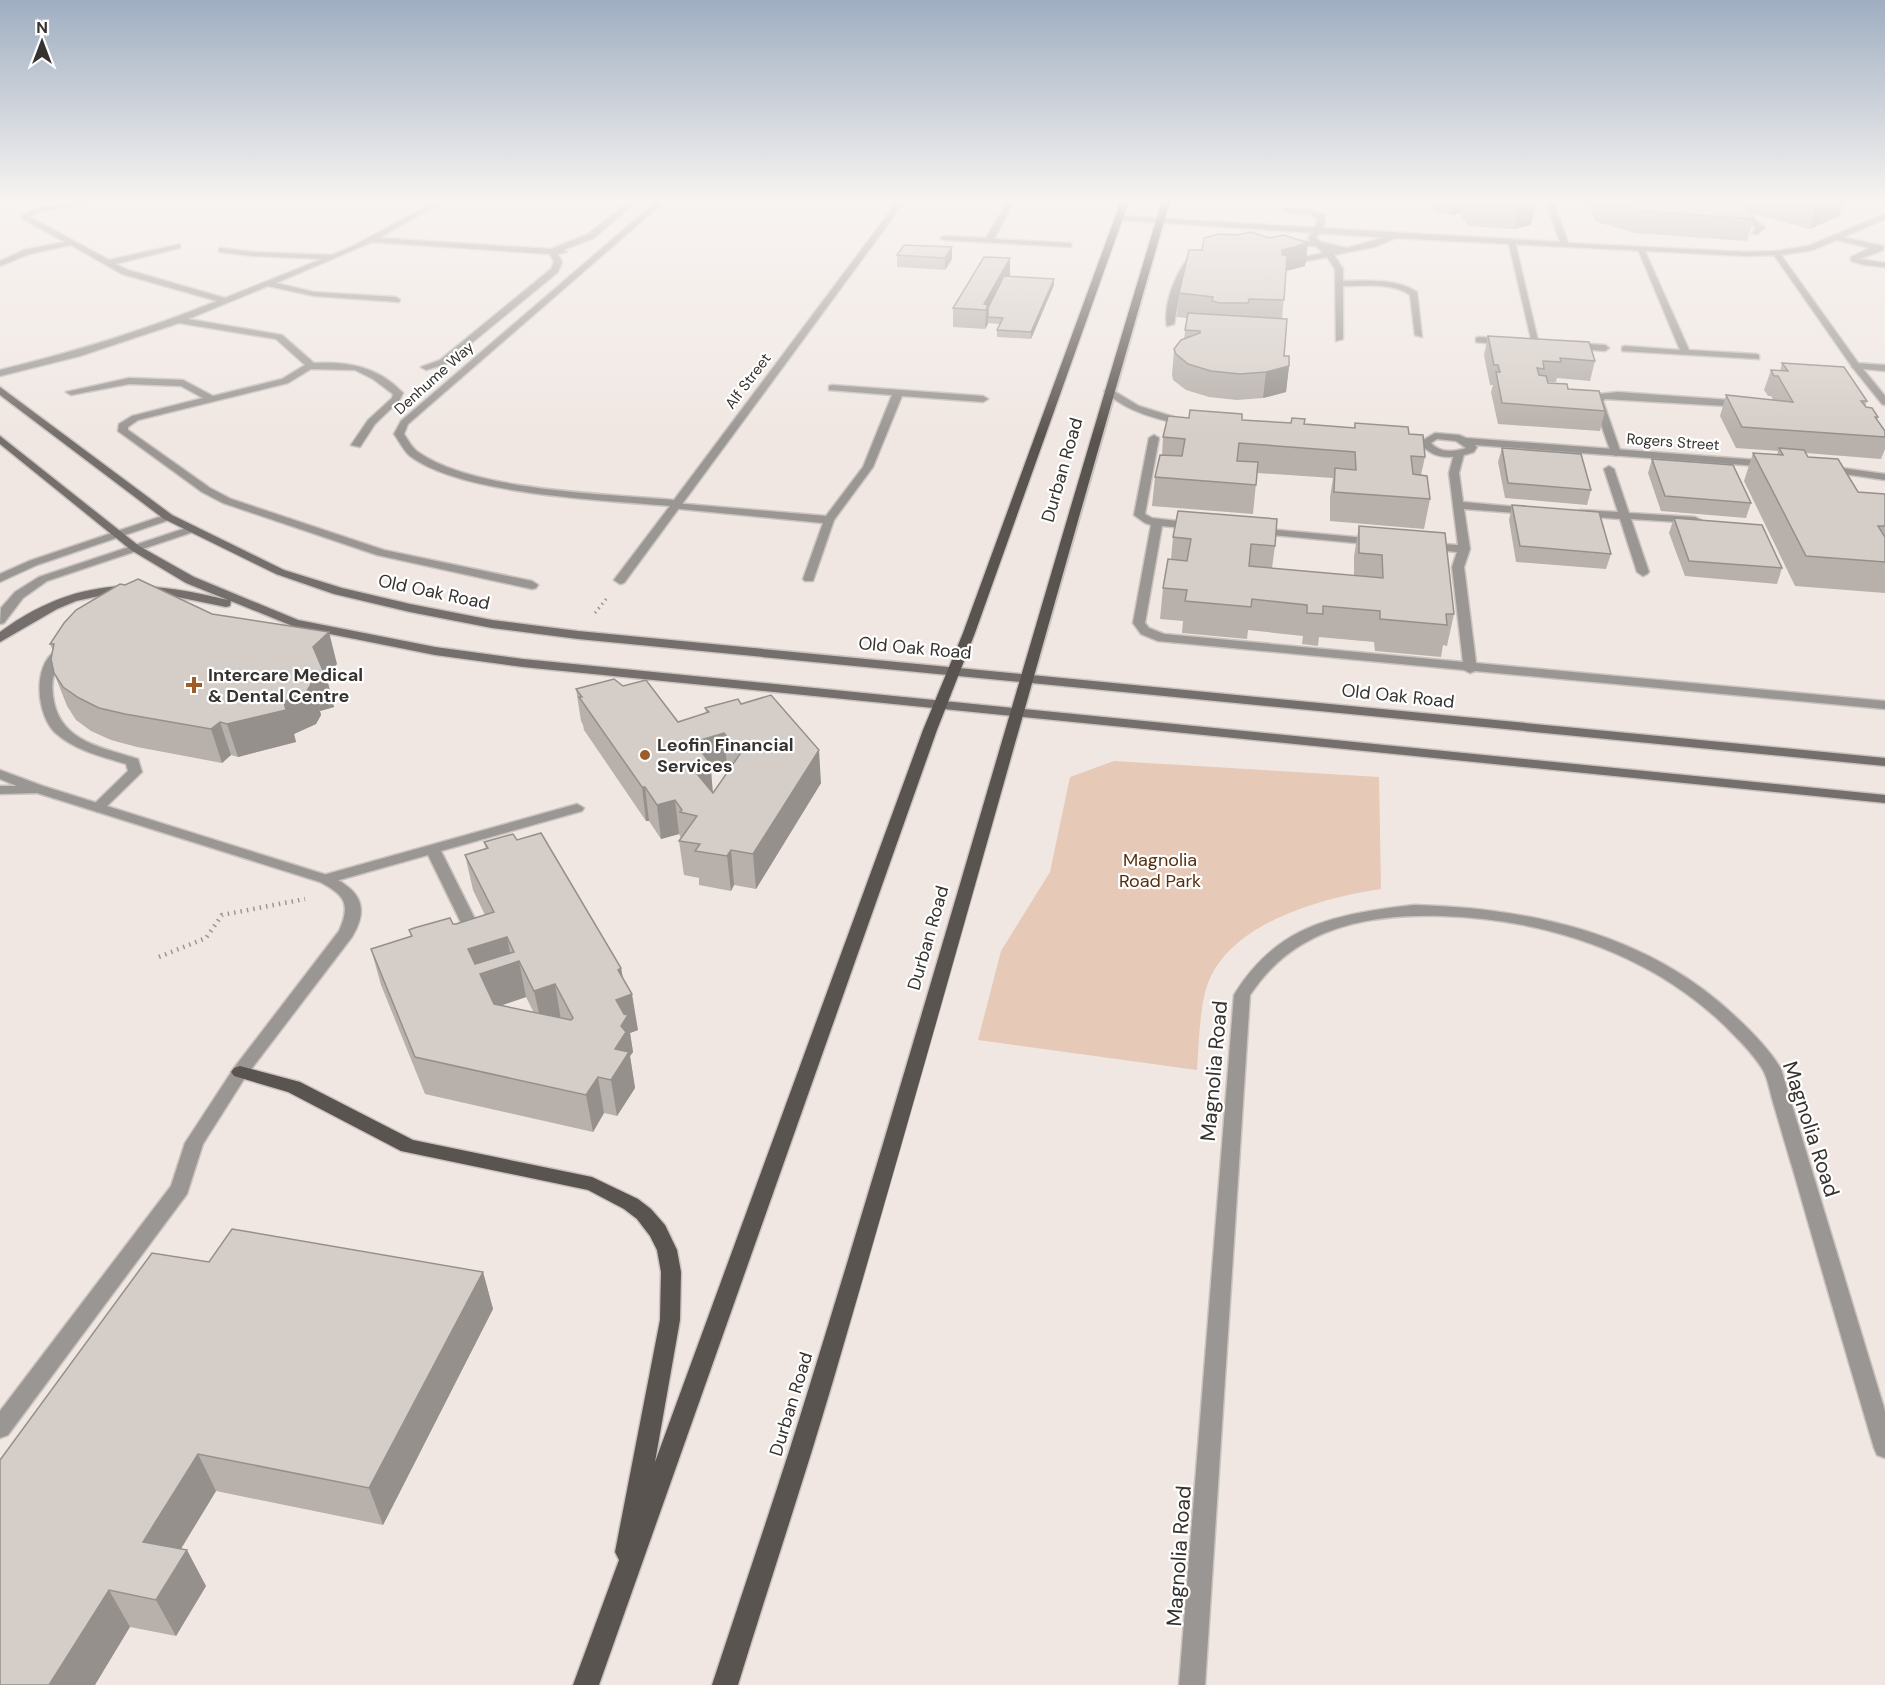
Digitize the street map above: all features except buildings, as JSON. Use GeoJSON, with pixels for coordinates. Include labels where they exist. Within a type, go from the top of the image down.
{"type":"FeatureCollection","features":[{"type":"Feature","properties":{"kind":"main road","name":"Durban Road"},"geometry":{"type":"LineString","coordinates":[[618,1599],[952,671],[969,633],[1098,280]]}},
{"type":"Feature","properties":{"kind":"main road","name":"Durban Road"},"geometry":{"type":"LineString","coordinates":[[725,1685],[821,1384],[1142,280]]}},
{"type":"Feature","properties":{"kind":"main road","name":"Old Oak Road"},"geometry":{"type":"LineString","coordinates":[[0,390],[168,517],[280,572],[338,591],[410,608],[492,624],[578,635],[1885,762]]}},
{"type":"Feature","properties":{"kind":"main road"},"geometry":{"type":"LineString","coordinates":[[0,439],[135,548],[190,580],[264,612]]}},
{"type":"Feature","properties":{"kind":"main road"},"geometry":{"type":"LineString","coordinates":[[0,638],[53,606],[88,594],[140,588],[169,591],[264,612],[325,630],[457,654],[618,673],[1885,800]]}},
{"type":"Feature","properties":{"kind":"main road"},"geometry":{"type":"LineString","coordinates":[[240,1072],[294,1087],[408,1146],[592,1184],[631,1204],[644,1214],[658,1231],[667,1250],[671,1272],[670,1320],[618,1599],[585,1685]]}},
{"type":"Feature","properties":{"kind":"street"},"geometry":{"type":"LineString","coordinates":[[147,280],[226,301]]}},
{"type":"Feature","properties":{"kind":"street"},"geometry":{"type":"LineString","coordinates":[[0,373],[77,354],[178,320],[279,280]]}},
{"type":"Feature","properties":{"kind":"street"},"geometry":{"type":"LineString","coordinates":[[426,367],[443,362],[543,280]]}},
{"type":"Feature","properties":{"kind":"street","name":"Denhume Way"},"geometry":{"type":"LineString","coordinates":[[571,280],[404,423],[399,434],[405,446],[422,460],[452,472],[486,481],[521,488],[676,505]]}},
{"type":"Feature","properties":{"kind":"street","name":"Alf Street"},"geometry":{"type":"LineString","coordinates":[[620,580],[843,280]]}},
{"type":"Feature","properties":{"kind":"street"},"geometry":{"type":"LineString","coordinates":[[1170,324],[1179,280]]}},
{"type":"Feature","properties":{"kind":"street"},"geometry":{"type":"LineString","coordinates":[[1338,339],[1339,280]]}},
{"type":"Feature","properties":{"kind":"street"},"geometry":{"type":"LineString","coordinates":[[1520,280],[1536,344]]}},
{"type":"Feature","properties":{"kind":"street"},"geometry":{"type":"LineString","coordinates":[[1654,280],[1686,353]]}},
{"type":"Feature","properties":{"kind":"street"},"geometry":{"type":"LineString","coordinates":[[1794,280],[1856,366],[1885,402]]}},
{"type":"Feature","properties":{"kind":"street"},"geometry":{"type":"LineString","coordinates":[[1339,283],[1398,287],[1411,291],[1414,294],[1419,335]]}},
{"type":"Feature","properties":{"kind":"street"},"geometry":{"type":"LineString","coordinates":[[268,284],[314,294],[396,300]]}},
{"type":"Feature","properties":{"kind":"street"},"geometry":{"type":"LineString","coordinates":[[178,320],[279,337],[309,362],[310,366]]}},
{"type":"Feature","properties":{"kind":"street"},"geometry":{"type":"LineString","coordinates":[[1479,340],[1513,342]]}},
{"type":"Feature","properties":{"kind":"street"},"geometry":{"type":"LineString","coordinates":[[0,367],[109,343]]}},
{"type":"Feature","properties":{"kind":"street"},"geometry":{"type":"LineString","coordinates":[[1525,343],[1548,344]]}},
{"type":"Feature","properties":{"kind":"street"},"geometry":{"type":"LineString","coordinates":[[1559,345],[1605,348]]}},
{"type":"Feature","properties":{"kind":"street"},"geometry":{"type":"LineString","coordinates":[[1625,349],[1756,357]]}},
{"type":"Feature","properties":{"kind":"street"},"geometry":{"type":"LineString","coordinates":[[356,445],[371,422],[396,399],[398,393],[358,366],[337,364],[310,366],[285,381],[140,416],[130,420],[122,428],[206,490],[227,501],[381,553],[532,585]]}},
{"type":"Feature","properties":{"kind":"street"},"geometry":{"type":"LineString","coordinates":[[1856,366],[1885,368]]}},
{"type":"Feature","properties":{"kind":"street"},"geometry":{"type":"LineString","coordinates":[[71,392],[129,381],[183,383],[211,399]]}},
{"type":"Feature","properties":{"kind":"street"},"geometry":{"type":"LineString","coordinates":[[832,388],[983,399]]}},
{"type":"Feature","properties":{"kind":"street"},"geometry":{"type":"LineString","coordinates":[[1109,391],[1116,398],[1142,411],[1192,423]]}},
{"type":"Feature","properties":{"kind":"street"},"geometry":{"type":"LineString","coordinates":[[809,579],[828,520],[872,460],[898,393]]}},
{"type":"Feature","properties":{"kind":"street"},"geometry":{"type":"LineString","coordinates":[[1616,453],[1598,401],[1602,396],[1618,395],[1755,404]]}},
{"type":"Feature","properties":{"kind":"street","name":"Rogers Street"},"geometry":{"type":"LineString","coordinates":[[1442,453],[1429,448],[1423,439],[1447,436],[1469,444],[1778,465]]}},
{"type":"Feature","properties":{"kind":"street"},"geometry":{"type":"LineString","coordinates":[[1154,438],[1138,512],[1142,519],[1158,523],[1205,527]]}},
{"type":"Feature","properties":{"kind":"street"},"geometry":{"type":"LineString","coordinates":[[1442,453],[1459,454],[1470,450],[1469,444]]}},
{"type":"Feature","properties":{"kind":"street"},"geometry":{"type":"LineString","coordinates":[[1442,453],[1454,473]]}},
{"type":"Feature","properties":{"kind":"street"},"geometry":{"type":"LineString","coordinates":[[1459,454],[1454,473],[1464,549],[1458,567],[1470,669]]}},
{"type":"Feature","properties":{"kind":"street"},"geometry":{"type":"LineString","coordinates":[[1885,468],[1813,467],[1885,477]]}},
{"type":"Feature","properties":{"kind":"street"},"geometry":{"type":"LineString","coordinates":[[1609,469],[1643,572]]}},
{"type":"Feature","properties":{"kind":"street"},"geometry":{"type":"LineString","coordinates":[[676,505],[828,520]]}},
{"type":"Feature","properties":{"kind":"street"},"geometry":{"type":"LineString","coordinates":[[1458,505],[1547,512]]}},
{"type":"Feature","properties":{"kind":"street"},"geometry":{"type":"LineString","coordinates":[[1569,514],[1624,514],[1702,521]]}},
{"type":"Feature","properties":{"kind":"street"},"geometry":{"type":"LineString","coordinates":[[0,578],[33,563],[168,517]]}},
{"type":"Feature","properties":{"kind":"street"},"geometry":{"type":"LineString","coordinates":[[1158,523],[1138,618],[1141,627],[1153,635],[1173,640],[1470,669],[1486,668],[1885,705]]}},
{"type":"Feature","properties":{"kind":"street"},"geometry":{"type":"LineString","coordinates":[[0,620],[19,595],[43,579],[192,529]]}},
{"type":"Feature","properties":{"kind":"street"},"geometry":{"type":"LineString","coordinates":[[1240,530],[1393,543]]}},
{"type":"Feature","properties":{"kind":"street"},"geometry":{"type":"LineString","coordinates":[[1417,545],[1464,549]]}},
{"type":"Feature","properties":{"kind":"street"},"geometry":{"type":"LineString","coordinates":[[72,645],[59,656],[46,678],[48,707],[58,730],[133,762],[135,765],[135,772],[97,808]]}},
{"type":"Feature","properties":{"kind":"street"},"geometry":{"type":"LineString","coordinates":[[0,774],[38,789],[325,879],[341,886],[351,896],[355,908],[346,933],[240,1072],[194,1143],[180,1189],[0,1428]]}},
{"type":"Feature","properties":{"kind":"street"},"geometry":{"type":"LineString","coordinates":[[0,790],[38,789]]}},
{"type":"Feature","properties":{"kind":"street"},"geometry":{"type":"LineString","coordinates":[[325,879],[577,808]]}},
{"type":"Feature","properties":{"kind":"street"},"geometry":{"type":"LineString","coordinates":[[432,848],[481,947]]}},
{"type":"Feature","properties":{"kind":"street","name":"Magnolia Road"},"geometry":{"type":"LineString","coordinates":[[1192,1685],[1242,995],[1256,972],[1277,953],[1302,937],[1331,924],[1362,915],[1433,910],[1471,912],[1548,925],[1596,939],[1643,959],[1695,990],[1725,1014],[1751,1041],[1772,1069],[1885,1448]]}},
{"type":"Feature","properties":{"kind":"path"},"geometry":{"type":"LineString","coordinates":[[578,635],[620,580]]}},
{"type":"Feature","properties":{"kind":"path"},"geometry":{"type":"LineString","coordinates":[[159,957],[206,938],[222,915],[303,902],[325,879]]}},
{"type":"Feature","properties":{"kind":"green space","name":"Magnolia Road Park"},"geometry":{"type":"Polygon","coordinates":[[[1114,761],[1379,777],[1381,889],[1331,899],[1277,918],[1252,932],[1231,949],[1215,969],[1205,993],[1200,1021],[1197,1070],[978,1040],[1001,951],[1050,872],[1070,777],[1114,761]]]}},
{"type":"Feature","properties":{"kind":"place","name":"Intercare Medical & Dental Centre"},"geometry":{"type":"Point","coordinates":[194,685]}},
{"type":"Feature","properties":{"kind":"place","name":"Leofin Financial Services"},"geometry":{"type":"Point","coordinates":[645,755]}}]}
